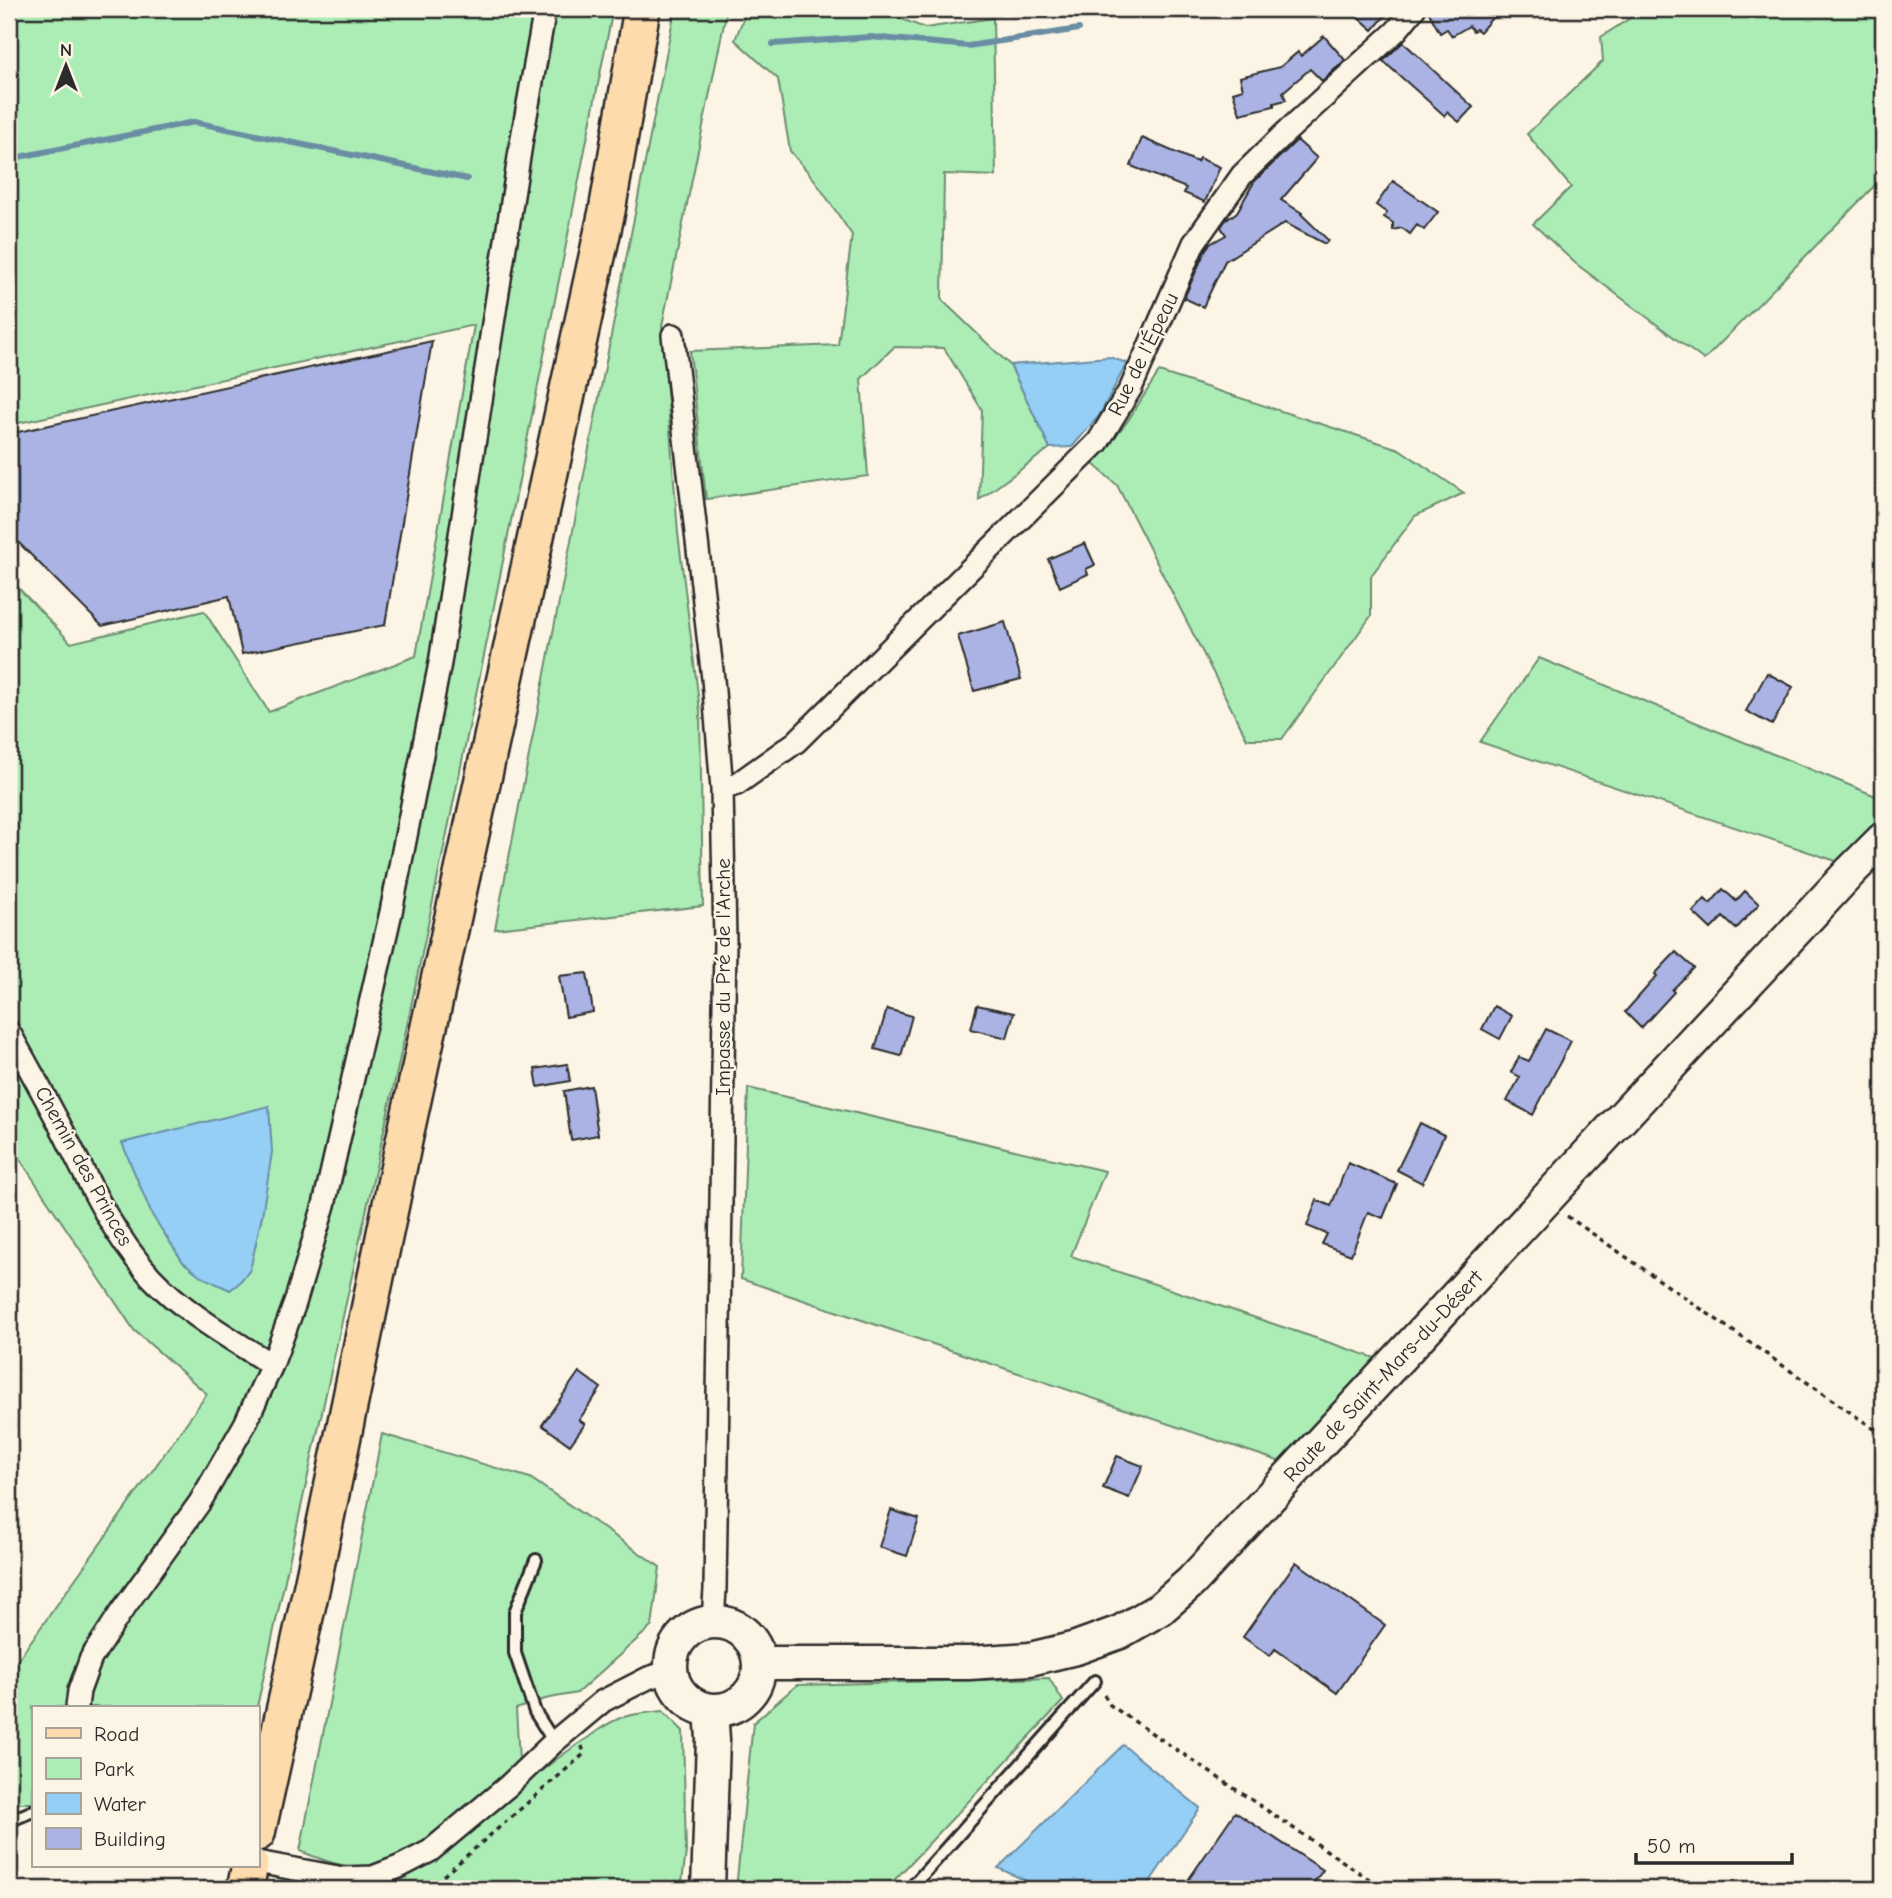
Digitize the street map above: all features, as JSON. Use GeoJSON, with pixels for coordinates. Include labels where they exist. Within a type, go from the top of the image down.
{"type":"FeatureCollection","features":[{"type":"Feature","properties":{"kind":"main road"},"geometry":{"type":"LineString","coordinates":[[259,1824],[310,1595],[407,1128],[607,211],[642,9]]}},
{"type":"Feature","properties":{"kind":"main road","name":"Route de Saint-Mars-du-Désert"},"geometry":{"type":"LineString","coordinates":[[759,1662],[969,1663],[1030,1659],[1076,1648],[1120,1632],[1160,1609],[1201,1572],[1883,839]]}},
{"type":"Feature","properties":{"kind":"main road"},"geometry":{"type":"LineString","coordinates":[[713,1622],[726,1623],[739,1629],[756,1649],[759,1662],[758,1678],[751,1692],[727,1709],[711,1710],[696,1706],[684,1698],[670,1671],[671,1656],[686,1632],[713,1622]]}},
{"type":"Feature","properties":{"kind":"main road"},"geometry":{"type":"LineString","coordinates":[[708,1889],[713,1739],[711,1710]]}},
{"type":"Feature","properties":{"kind":"main road"},"geometry":{"type":"LineString","coordinates":[[245,1889],[250,1867]]}},
{"type":"Feature","properties":{"kind":"street"},"geometry":{"type":"LineString","coordinates":[[77,1706],[79,1691],[91,1658],[200,1502],[245,1424],[272,1365],[295,1303],[324,1205],[391,912],[440,663],[545,9]]}},
{"type":"Feature","properties":{"kind":"street","name":"Rue de l'Épeau"},"geometry":{"type":"LineString","coordinates":[[722,789],[737,784],[796,742],[1098,442],[1131,388],[1194,243],[1242,175],[1396,31],[1414,9]]}},
{"type":"Feature","properties":{"kind":"street","name":"Impasse du Pré de l'Arche"},"geometry":{"type":"LineString","coordinates":[[673,335],[713,679],[722,789],[726,941],[713,1622]]}},
{"type":"Feature","properties":{"kind":"street","name":"Chemin des Princes"},"geometry":{"type":"LineString","coordinates":[[9,1032],[106,1216],[129,1250],[153,1278],[194,1315],[272,1365]]}},
{"type":"Feature","properties":{"kind":"street"},"geometry":{"type":"LineString","coordinates":[[259,1862],[343,1878],[373,1877],[399,1867],[430,1852],[603,1701],[648,1678],[670,1671]]}},
{"type":"Feature","properties":{"kind":"lane"},"geometry":{"type":"LineString","coordinates":[[536,1560],[515,1612],[515,1653],[535,1712],[554,1742]]}},
{"type":"Feature","properties":{"kind":"lane"},"geometry":{"type":"LineString","coordinates":[[910,1889],[1095,1681]]}},
{"type":"Feature","properties":{"kind":"lane"},"geometry":{"type":"LineString","coordinates":[[9,1825],[14,1819],[32,1811]]}},
{"type":"Feature","properties":{"kind":"path"},"geometry":{"type":"LineString","coordinates":[[1545,1201],[1883,1435]]}},
{"type":"Feature","properties":{"kind":"path"},"geometry":{"type":"LineString","coordinates":[[1095,1681],[1110,1705],[1384,1889]]}},
{"type":"Feature","properties":{"kind":"path"},"geometry":{"type":"LineString","coordinates":[[428,1889],[584,1754],[577,1723]]}},
{"type":"Feature","properties":{"kind":"green space"},"geometry":{"type":"Polygon","coordinates":[[[9,9],[613,9],[405,1035],[257,1706],[32,1706],[32,1803],[9,1803],[9,1672],[207,1394],[134,1330],[9,1143],[9,578],[71,643],[204,611],[269,712],[416,656],[474,325],[9,425],[9,9]]]}},
{"type":"Feature","properties":{"kind":"green space"},"geometry":{"type":"Polygon","coordinates":[[[675,9],[727,9],[662,326],[678,533],[700,711],[703,906],[495,929],[675,9]]]}},
{"type":"Feature","properties":{"kind":"green space"},"geometry":{"type":"Polygon","coordinates":[[[747,9],[875,9],[925,28],[993,18],[996,176],[944,174],[942,300],[1010,365],[1050,448],[979,500],[982,410],[944,348],[894,347],[861,379],[868,476],[706,499],[690,351],[838,345],[852,235],[814,179],[790,151],[778,79],[735,40],[747,9]]]}},
{"type":"Feature","properties":{"kind":"green space"},"geometry":{"type":"Polygon","coordinates":[[[1644,9],[1883,11],[1883,177],[1704,360],[1575,263],[1533,224],[1571,187],[1527,134],[1603,61],[1601,37],[1644,9]]]}},
{"type":"Feature","properties":{"kind":"green space"},"geometry":{"type":"Polygon","coordinates":[[[1159,372],[1399,449],[1464,493],[1415,516],[1371,576],[1371,616],[1282,739],[1247,739],[1117,485],[1092,463],[1127,422],[1159,372]]]}},
{"type":"Feature","properties":{"kind":"green space"},"geometry":{"type":"Polygon","coordinates":[[[1539,658],[1883,799],[1883,816],[1839,862],[1480,742],[1539,658]]]}},
{"type":"Feature","properties":{"kind":"green space"},"geometry":{"type":"Polygon","coordinates":[[[748,1088],[1105,1171],[1071,1256],[1378,1359],[1284,1463],[741,1279],[748,1088]]]}},
{"type":"Feature","properties":{"kind":"green space"},"geometry":{"type":"Polygon","coordinates":[[[382,1434],[530,1478],[660,1567],[652,1626],[577,1693],[545,1699],[516,1709],[519,1759],[487,1791],[450,1824],[409,1852],[368,1866],[350,1866],[300,1851],[382,1434]]]}},
{"type":"Feature","properties":{"kind":"green space"},"geometry":{"type":"Polygon","coordinates":[[[1049,1678],[1063,1701],[886,1889],[736,1889],[753,1723],[797,1685],[1049,1678]]]}},
{"type":"Feature","properties":{"kind":"green space"},"geometry":{"type":"Polygon","coordinates":[[[663,1711],[683,1731],[686,1852],[681,1889],[365,1889],[401,1879],[431,1863],[549,1765],[605,1726],[627,1716],[663,1711]]]}},
{"type":"Feature","properties":{"kind":"water"},"geometry":{"type":"Polygon","coordinates":[[[1109,357],[1127,363],[1099,416],[1072,447],[1050,448],[1010,365],[1109,357]]]}},
{"type":"Feature","properties":{"kind":"water"},"geometry":{"type":"Polygon","coordinates":[[[269,1106],[272,1152],[262,1216],[250,1270],[230,1290],[202,1277],[183,1262],[152,1215],[122,1143],[269,1106]]]}},
{"type":"Feature","properties":{"kind":"water"},"geometry":{"type":"Polygon","coordinates":[[[1123,1745],[1200,1808],[1145,1889],[1044,1889],[998,1868],[1123,1745]]]}},
{"type":"Feature","properties":{"kind":"building"},"geometry":{"type":"Polygon","coordinates":[[[1349,9],[1391,9],[1373,30],[1349,9]]]}},
{"type":"Feature","properties":{"kind":"building"},"geometry":{"type":"Polygon","coordinates":[[[1427,9],[1497,9],[1489,14],[1493,17],[1480,32],[1476,29],[1473,31],[1469,26],[1452,36],[1447,29],[1440,33],[1427,9]]]}},
{"type":"Feature","properties":{"kind":"building"},"geometry":{"type":"Polygon","coordinates":[[[1324,36],[1345,60],[1322,81],[1310,69],[1283,92],[1286,100],[1274,103],[1274,106],[1240,114],[1233,92],[1243,89],[1240,77],[1280,67],[1298,52],[1301,56],[1324,36]]]}},
{"type":"Feature","properties":{"kind":"building"},"geometry":{"type":"Polygon","coordinates":[[[1403,42],[1473,107],[1459,122],[1447,112],[1445,116],[1383,61],[1403,42]]]}},
{"type":"Feature","properties":{"kind":"building"},"geometry":{"type":"Polygon","coordinates":[[[1142,138],[1197,162],[1199,158],[1220,167],[1205,202],[1184,193],[1186,188],[1131,166],[1142,138]]]}},
{"type":"Feature","properties":{"kind":"building"},"geometry":{"type":"Polygon","coordinates":[[[1297,140],[1317,158],[1281,200],[1302,213],[1328,240],[1325,244],[1285,223],[1225,261],[1203,307],[1184,298],[1206,249],[1226,235],[1221,227],[1225,221],[1237,212],[1254,182],[1297,140]]]}},
{"type":"Feature","properties":{"kind":"building"},"geometry":{"type":"Polygon","coordinates":[[[1393,181],[1438,212],[1424,230],[1417,225],[1410,234],[1402,228],[1393,230],[1393,223],[1384,217],[1387,213],[1376,205],[1393,181]]]}},
{"type":"Feature","properties":{"kind":"building"},"geometry":{"type":"Polygon","coordinates":[[[432,341],[385,625],[242,654],[229,596],[102,626],[9,533],[9,434],[432,341]]]}},
{"type":"Feature","properties":{"kind":"building"},"geometry":{"type":"Polygon","coordinates":[[[1085,543],[1095,565],[1086,569],[1088,574],[1060,587],[1048,559],[1085,543]]]}},
{"type":"Feature","properties":{"kind":"building"},"geometry":{"type":"Polygon","coordinates":[[[1005,622],[1021,679],[974,691],[958,636],[1005,622]]]}},
{"type":"Feature","properties":{"kind":"building"},"geometry":{"type":"Polygon","coordinates":[[[1767,673],[1793,687],[1772,725],[1746,711],[1767,673]]]}},
{"type":"Feature","properties":{"kind":"building"},"geometry":{"type":"Polygon","coordinates":[[[1723,889],[1736,901],[1745,891],[1759,904],[1736,929],[1723,917],[1711,929],[1693,912],[1705,899],[1710,904],[1723,889]]]}},
{"type":"Feature","properties":{"kind":"building"},"geometry":{"type":"Polygon","coordinates":[[[1676,952],[1694,968],[1641,1028],[1625,1012],[1676,952]]]}},
{"type":"Feature","properties":{"kind":"building"},"geometry":{"type":"Polygon","coordinates":[[[587,973],[593,1012],[566,1017],[559,976],[587,973]]]}},
{"type":"Feature","properties":{"kind":"building"},"geometry":{"type":"Polygon","coordinates":[[[977,1005],[1014,1013],[1007,1038],[971,1029],[977,1005]]]}},
{"type":"Feature","properties":{"kind":"building"},"geometry":{"type":"Polygon","coordinates":[[[1494,1006],[1512,1016],[1500,1039],[1482,1029],[1494,1006]]]}},
{"type":"Feature","properties":{"kind":"building"},"geometry":{"type":"Polygon","coordinates":[[[887,1009],[912,1016],[901,1056],[875,1049],[887,1009]]]}},
{"type":"Feature","properties":{"kind":"building"},"geometry":{"type":"Polygon","coordinates":[[[1546,1029],[1571,1041],[1533,1115],[1507,1101],[1520,1077],[1511,1072],[1519,1057],[1529,1061],[1546,1029]]]}},
{"type":"Feature","properties":{"kind":"building"},"geometry":{"type":"Polygon","coordinates":[[[567,1064],[570,1081],[538,1087],[535,1069],[567,1064]]]}},
{"type":"Feature","properties":{"kind":"building"},"geometry":{"type":"Polygon","coordinates":[[[591,1086],[598,1135],[571,1140],[564,1091],[591,1086]]]}},
{"type":"Feature","properties":{"kind":"building"},"geometry":{"type":"Polygon","coordinates":[[[1420,1123],[1444,1135],[1422,1183],[1397,1170],[1420,1123]]]}},
{"type":"Feature","properties":{"kind":"building"},"geometry":{"type":"Polygon","coordinates":[[[1348,1163],[1397,1184],[1383,1218],[1368,1212],[1351,1255],[1322,1244],[1327,1234],[1307,1226],[1317,1200],[1331,1206],[1348,1163]]]}},
{"type":"Feature","properties":{"kind":"building"},"geometry":{"type":"Polygon","coordinates":[[[579,1372],[601,1388],[579,1420],[585,1424],[570,1445],[542,1425],[579,1372]]]}},
{"type":"Feature","properties":{"kind":"building"},"geometry":{"type":"Polygon","coordinates":[[[1117,1456],[1143,1466],[1129,1498],[1103,1488],[1117,1456]]]}},
{"type":"Feature","properties":{"kind":"building"},"geometry":{"type":"Polygon","coordinates":[[[891,1510],[919,1519],[907,1556],[879,1547],[891,1510]]]}},
{"type":"Feature","properties":{"kind":"building"},"geometry":{"type":"Polygon","coordinates":[[[1296,1562],[1385,1625],[1337,1693],[1275,1649],[1270,1656],[1243,1637],[1296,1562]]]}},
{"type":"Feature","properties":{"kind":"building"},"geometry":{"type":"Polygon","coordinates":[[[1235,1812],[1323,1870],[1309,1889],[1182,1889],[1235,1812]]]}},
{"type":"Feature","properties":{"kind":"waterway"},"geometry":{"type":"LineString","coordinates":[[773,44],[870,37],[968,46],[1079,29]]}},
{"type":"Feature","properties":{"kind":"waterway"},"geometry":{"type":"LineString","coordinates":[[9,159],[194,122],[467,179]]}}]}
